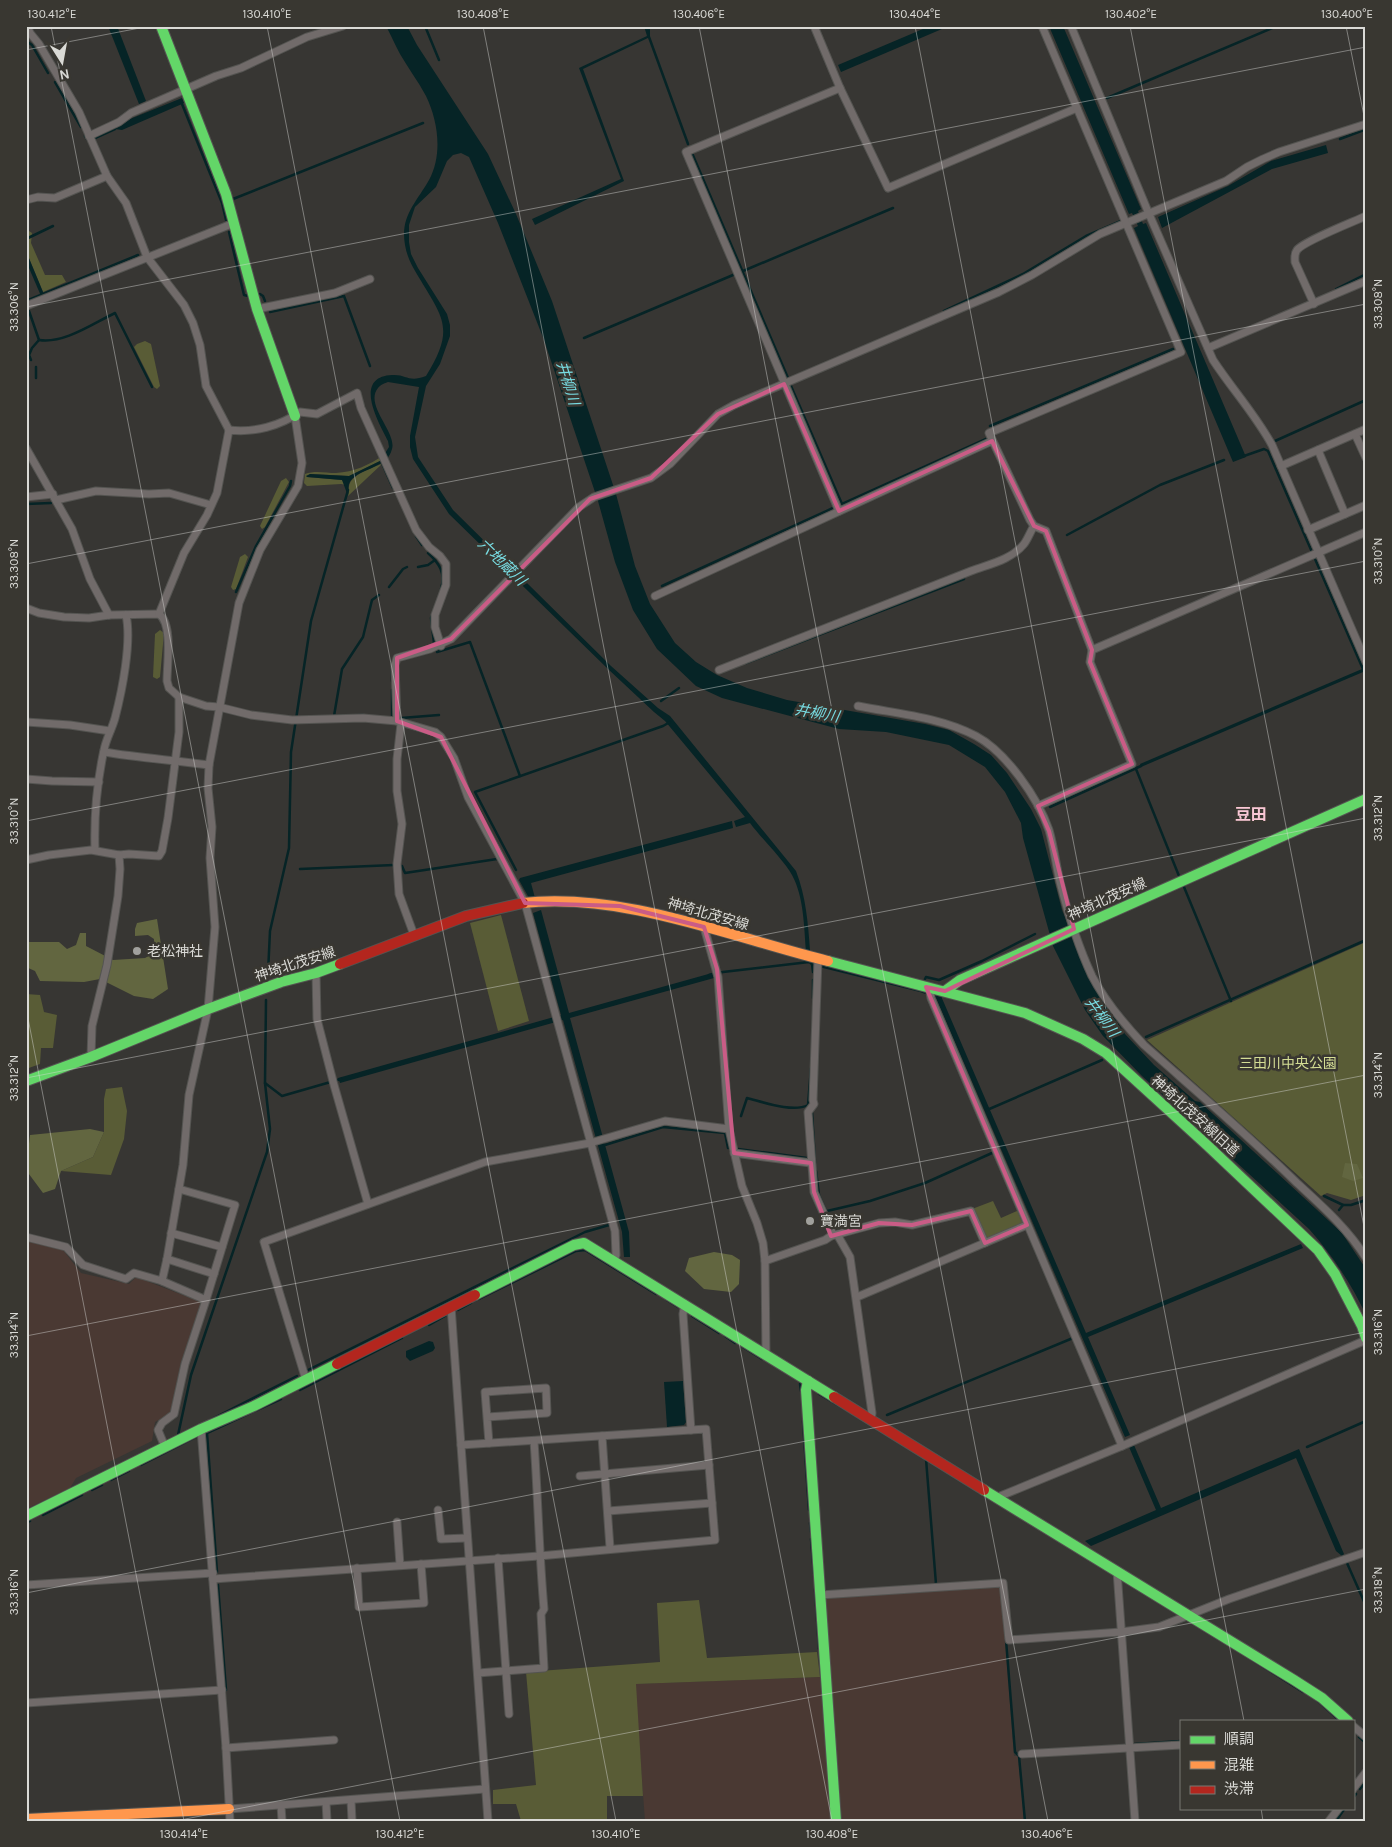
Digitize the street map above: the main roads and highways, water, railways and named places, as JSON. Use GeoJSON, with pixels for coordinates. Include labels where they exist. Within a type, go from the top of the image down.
{"type":"FeatureCollection","features":[{"type":"Feature","properties":{"kind":"water"},"geometry":{"type":"Polygon","coordinates":[[[108,26],[117,26],[146,101],[139,104],[108,26]]]}},
{"type":"Feature","properties":{"kind":"water"},"geometry":{"type":"Polygon","coordinates":[[[386,26],[407,26],[417,45],[488,154],[516,214],[552,301],[616,494],[635,566],[650,604],[675,643],[696,662],[717,675],[747,688],[787,700],[925,724],[949,730],[991,755],[1007,773],[1031,809],[1041,829],[1062,910],[1088,974],[1125,1034],[1154,1065],[1195,1101],[1200,1102],[1342,1233],[1366,1269],[1366,1315],[1340,1270],[1309,1229],[1142,1076],[1103,1036],[1085,1010],[1053,946],[1023,838],[1021,823],[1005,792],[985,767],[949,745],[886,732],[839,729],[722,698],[696,686],[657,649],[633,610],[615,562],[598,501],[544,340],[498,223],[469,157],[461,153],[453,155],[447,161],[436,187],[415,207],[409,225],[411,254],[447,314],[450,325],[450,336],[440,364],[426,386],[415,437],[418,457],[453,510],[611,666],[658,708],[670,716],[796,871],[804,900],[810,951],[806,951],[803,912],[796,884],[778,855],[750,823],[736,827],[734,821],[745,817],[665,721],[608,669],[449,514],[413,459],[410,447],[410,436],[419,387],[388,382],[378,388],[375,402],[390,435],[392,449],[384,461],[352,479],[349,484],[348,496],[342,480],[306,476],[310,474],[349,476],[380,461],[389,447],[372,402],[371,392],[373,384],[380,378],[392,375],[415,379],[426,376],[441,347],[443,324],[440,314],[410,261],[404,235],[410,210],[429,180],[433,170],[437,149],[436,127],[426,96],[400,54],[386,26]]]}},
{"type":"Feature","properties":{"kind":"water"},"geometry":{"type":"Polygon","coordinates":[[[644,26],[650,26],[650,37],[583,69],[624,181],[535,225],[532,219],[621,179],[579,68],[647,36],[644,26]]]}},
{"type":"Feature","properties":{"kind":"water"},"geometry":{"type":"Polygon","coordinates":[[[930,26],[949,26],[841,72],[838,65],[930,26]]]}},
{"type":"Feature","properties":{"kind":"water"},"geometry":{"type":"Polygon","coordinates":[[[1049,26],[1063,26],[1141,209],[1138,211],[1143,224],[1146,223],[1246,457],[1233,462],[1134,228],[1138,226],[1132,213],[1129,214],[1049,26]]]}},
{"type":"Feature","properties":{"kind":"water"},"geometry":{"type":"Polygon","coordinates":[[[182,98],[184,103],[182,104],[122,130],[115,129],[130,119],[182,98]]]}},
{"type":"Feature","properties":{"kind":"water"},"geometry":{"type":"Polygon","coordinates":[[[1326,145],[1328,153],[1272,169],[1162,228],[1158,217],[1228,186],[1271,161],[1326,145]]]}},
{"type":"Feature","properties":{"kind":"water"},"geometry":{"type":"Polygon","coordinates":[[[26,251],[44,295],[41,296],[26,261],[26,251]]]}},
{"type":"Feature","properties":{"kind":"water"},"geometry":{"type":"Polygon","coordinates":[[[1362,669],[1363,672],[1141,767],[1140,764],[1362,669]]]}},
{"type":"Feature","properties":{"kind":"water"},"geometry":{"type":"Polygon","coordinates":[[[732,821],[733,828],[531,883],[535,898],[529,898],[519,880],[520,878],[732,821]]]}},
{"type":"Feature","properties":{"kind":"water"},"geometry":{"type":"Polygon","coordinates":[[[541,910],[569,1013],[712,973],[714,978],[570,1018],[629,1232],[630,1257],[624,1257],[622,1232],[563,1020],[340,1083],[338,1078],[561,1015],[533,913],[541,910]]]}},
{"type":"Feature","properties":{"kind":"water"},"geometry":{"type":"Polygon","coordinates":[[[941,996],[1086,1333],[1301,1244],[1303,1248],[1088,1337],[1130,1435],[1125,1437],[936,998],[941,996]]]}},
{"type":"Feature","properties":{"kind":"water"},"geometry":{"type":"Polygon","coordinates":[[[429,1341],[433,1342],[435,1348],[433,1351],[410,1361],[406,1357],[406,1351],[429,1341]]]}},
{"type":"Feature","properties":{"kind":"water"},"geometry":{"type":"Polygon","coordinates":[[[683,1381],[686,1422],[684,1425],[667,1427],[664,1382],[683,1381]]]}},
{"type":"Feature","properties":{"kind":"water"},"geometry":{"type":"Polygon","coordinates":[[[1134,1445],[1161,1508],[1299,1449],[1344,1554],[1342,1556],[1336,1551],[1296,1458],[1091,1546],[1085,1541],[1156,1510],[1129,1447],[1134,1445]]]}},
{"type":"Feature","properties":{"kind":"waterway"},"geometry":{"type":"LineString","coordinates":[[425,26],[439,60]]}},
{"type":"Feature","properties":{"kind":"waterway"},"geometry":{"type":"LineString","coordinates":[[1107,98],[1277,26]]}},
{"type":"Feature","properties":{"kind":"waterway"},"geometry":{"type":"LineString","coordinates":[[649,37],[688,144]]}},
{"type":"Feature","properties":{"kind":"waterway"},"geometry":{"type":"LineString","coordinates":[[26,41],[32,45],[48,73]]}},
{"type":"Feature","properties":{"kind":"waterway"},"geometry":{"type":"LineString","coordinates":[[55,82],[81,127]]}},
{"type":"Feature","properties":{"kind":"waterway"},"geometry":{"type":"LineString","coordinates":[[182,104],[222,203],[226,220]]}},
{"type":"Feature","properties":{"kind":"waterway"},"geometry":{"type":"LineString","coordinates":[[233,199],[423,123]]}},
{"type":"Feature","properties":{"kind":"waterway"},"geometry":{"type":"LineString","coordinates":[[95,138],[115,129]]}},
{"type":"Feature","properties":{"kind":"waterway"},"geometry":{"type":"LineString","coordinates":[[1340,139],[1364,130]]}},
{"type":"Feature","properties":{"kind":"waterway"},"geometry":{"type":"LineString","coordinates":[[692,153],[788,378]]}},
{"type":"Feature","properties":{"kind":"waterway"},"geometry":{"type":"LineString","coordinates":[[743,271],[893,208]]}},
{"type":"Feature","properties":{"kind":"waterway"},"geometry":{"type":"LineString","coordinates":[[944,311],[1023,274],[1086,236],[1121,221]]}},
{"type":"Feature","properties":{"kind":"waterway"},"geometry":{"type":"LineString","coordinates":[[26,239],[53,226]]}},
{"type":"Feature","properties":{"kind":"waterway"},"geometry":{"type":"LineString","coordinates":[[229,232],[244,295],[248,296]]}},
{"type":"Feature","properties":{"kind":"waterway"},"geometry":{"type":"LineString","coordinates":[[26,301],[138,255]]}},
{"type":"Feature","properties":{"kind":"waterway"},"geometry":{"type":"LineString","coordinates":[[1336,289],[1366,274]]}},
{"type":"Feature","properties":{"kind":"waterway"},"geometry":{"type":"LineString","coordinates":[[584,338],[733,275]]}},
{"type":"Feature","properties":{"kind":"waterway"},"geometry":{"type":"LineString","coordinates":[[260,294],[265,301]]}},
{"type":"Feature","properties":{"kind":"waterway"},"geometry":{"type":"LineString","coordinates":[[270,312],[344,296],[370,366]]}},
{"type":"Feature","properties":{"kind":"waterway"},"geometry":{"type":"LineString","coordinates":[[29,311],[39,340],[29,355],[31,360]]}},
{"type":"Feature","properties":{"kind":"waterway"},"geometry":{"type":"LineString","coordinates":[[39,340],[58,339],[68,336],[115,313],[152,387]]}},
{"type":"Feature","properties":{"kind":"waterway"},"geometry":{"type":"LineString","coordinates":[[990,426],[1173,349]]}},
{"type":"Feature","properties":{"kind":"waterway"},"geometry":{"type":"LineString","coordinates":[[36,367],[36,378]]}},
{"type":"Feature","properties":{"kind":"waterway"},"geometry":{"type":"LineString","coordinates":[[791,386],[842,504],[986,439]]}},
{"type":"Feature","properties":{"kind":"waterway"},"geometry":{"type":"LineString","coordinates":[[1275,441],[1366,400]]}},
{"type":"Feature","properties":{"kind":"waterway"},"geometry":{"type":"LineString","coordinates":[[1244,456],[1264,449],[1268,451],[1366,676]]}},
{"type":"Feature","properties":{"kind":"waterway"},"geometry":{"type":"LineString","coordinates":[[1067,535],[1160,485],[1224,460]]}},
{"type":"Feature","properties":{"kind":"waterway"},"geometry":{"type":"LineString","coordinates":[[382,463],[393,488]]}},
{"type":"Feature","properties":{"kind":"waterway"},"geometry":{"type":"LineString","coordinates":[[236,592],[256,546],[291,481]]}},
{"type":"Feature","properties":{"kind":"waterway"},"geometry":{"type":"LineString","coordinates":[[268,973],[270,931],[289,848],[291,752],[311,621],[348,490]]}},
{"type":"Feature","properties":{"kind":"waterway"},"geometry":{"type":"LineString","coordinates":[[26,504],[51,503]]}},
{"type":"Feature","properties":{"kind":"waterway"},"geometry":{"type":"LineString","coordinates":[[662,586],[833,508]]}},
{"type":"Feature","properties":{"kind":"waterway"},"geometry":{"type":"LineString","coordinates":[[416,536],[422,545]]}},
{"type":"Feature","properties":{"kind":"waterway"},"geometry":{"type":"LineString","coordinates":[[428,553],[441,569],[443,578],[441,589]]}},
{"type":"Feature","properties":{"kind":"waterway"},"geometry":{"type":"LineString","coordinates":[[418,567],[428,565],[435,560]]}},
{"type":"Feature","properties":{"kind":"waterway"},"geometry":{"type":"LineString","coordinates":[[389,587],[403,569],[407,567]]}},
{"type":"Feature","properties":{"kind":"waterway"},"geometry":{"type":"LineString","coordinates":[[746,663],[964,579]]}},
{"type":"Feature","properties":{"kind":"waterway"},"geometry":{"type":"LineString","coordinates":[[363,715],[334,716],[342,669],[363,637],[372,600],[379,595]]}},
{"type":"Feature","properties":{"kind":"waterway"},"geometry":{"type":"LineString","coordinates":[[433,613],[431,618],[434,643]]}},
{"type":"Feature","properties":{"kind":"waterway"},"geometry":{"type":"LineString","coordinates":[[437,652],[470,642],[520,776]]}},
{"type":"Feature","properties":{"kind":"waterway"},"geometry":{"type":"LineString","coordinates":[[392,669],[392,681]]}},
{"type":"Feature","properties":{"kind":"waterway"},"geometry":{"type":"LineString","coordinates":[[661,701],[679,688]]}},
{"type":"Feature","properties":{"kind":"waterway"},"geometry":{"type":"LineString","coordinates":[[391,718],[392,690]]}},
{"type":"Feature","properties":{"kind":"waterway"},"geometry":{"type":"LineString","coordinates":[[401,718],[439,715]]}},
{"type":"Feature","properties":{"kind":"waterway"},"geometry":{"type":"LineString","coordinates":[[516,870],[475,792],[670,722]]}},
{"type":"Feature","properties":{"kind":"waterway"},"geometry":{"type":"LineString","coordinates":[[1050,807],[1141,766]]}},
{"type":"Feature","properties":{"kind":"waterway"},"geometry":{"type":"LineString","coordinates":[[1136,769],[1179,876]]}},
{"type":"Feature","properties":{"kind":"waterway"},"geometry":{"type":"LineString","coordinates":[[402,866],[405,873],[497,859]]}},
{"type":"Feature","properties":{"kind":"waterway"},"geometry":{"type":"LineString","coordinates":[[300,869],[394,865]]}},
{"type":"Feature","properties":{"kind":"waterway"},"geometry":{"type":"LineString","coordinates":[[1184,887],[1231,1001]]}},
{"type":"Feature","properties":{"kind":"waterway"},"geometry":{"type":"LineString","coordinates":[[925,979],[926,977],[939,980],[1035,934]]}},
{"type":"Feature","properties":{"kind":"waterway"},"geometry":{"type":"LineString","coordinates":[[1146,1037],[1366,940]]}},
{"type":"Feature","properties":{"kind":"waterway"},"geometry":{"type":"LineString","coordinates":[[709,975],[809,962],[921,991],[940,998]]}},
{"type":"Feature","properties":{"kind":"waterway"},"geometry":{"type":"LineString","coordinates":[[812,964],[813,972]]}},
{"type":"Feature","properties":{"kind":"waterway"},"geometry":{"type":"LineString","coordinates":[[813,980],[813,998]]}},
{"type":"Feature","properties":{"kind":"waterway"},"geometry":{"type":"LineString","coordinates":[[178,1435],[191,1375],[267,1152],[270,1129],[265,1083],[266,1000]]}},
{"type":"Feature","properties":{"kind":"waterway"},"geometry":{"type":"LineString","coordinates":[[987,1110],[1102,1060]]}},
{"type":"Feature","properties":{"kind":"waterway"},"geometry":{"type":"LineString","coordinates":[[741,1116],[747,1098],[794,1108],[808,1105],[811,1068]]}},
{"type":"Feature","properties":{"kind":"waterway"},"geometry":{"type":"LineString","coordinates":[[265,1083],[282,1096],[341,1079]]}},
{"type":"Feature","properties":{"kind":"waterway"},"geometry":{"type":"LineString","coordinates":[[812,1112],[815,1163]]}},
{"type":"Feature","properties":{"kind":"waterway"},"geometry":{"type":"LineString","coordinates":[[605,1145],[663,1127],[725,1133],[728,1148]]}},
{"type":"Feature","properties":{"kind":"waterway"},"geometry":{"type":"LineString","coordinates":[[738,1149],[807,1158]]}},
{"type":"Feature","properties":{"kind":"waterway"},"geometry":{"type":"LineString","coordinates":[[827,1211],[870,1201],[925,1183],[992,1153]]}},
{"type":"Feature","properties":{"kind":"waterway"},"geometry":{"type":"LineString","coordinates":[[816,1171],[819,1195],[834,1229]]}},
{"type":"Feature","properties":{"kind":"waterway"},"geometry":{"type":"LineString","coordinates":[[1324,1196],[1343,1205]]}},
{"type":"Feature","properties":{"kind":"waterway"},"geometry":{"type":"LineString","coordinates":[[1339,1210],[1343,1205],[1351,1205],[1366,1200]]}},
{"type":"Feature","properties":{"kind":"waterway"},"geometry":{"type":"LineString","coordinates":[[308,1370],[585,1232],[609,1225]]}},
{"type":"Feature","properties":{"kind":"waterway"},"geometry":{"type":"LineString","coordinates":[[479,1299],[576,1251],[585,1250],[656,1294]]}},
{"type":"Feature","properties":{"kind":"waterway"},"geometry":{"type":"LineString","coordinates":[[667,1300],[678,1307]]}},
{"type":"Feature","properties":{"kind":"waterway"},"geometry":{"type":"LineString","coordinates":[[458,1310],[471,1303]]}},
{"type":"Feature","properties":{"kind":"waterway"},"geometry":{"type":"LineString","coordinates":[[429,1325],[445,1316]]}},
{"type":"Feature","properties":{"kind":"waterway"},"geometry":{"type":"LineString","coordinates":[[692,1316],[719,1333]]}},
{"type":"Feature","properties":{"kind":"waterway"},"geometry":{"type":"LineString","coordinates":[[725,1336],[735,1343]]}},
{"type":"Feature","properties":{"kind":"waterway"},"geometry":{"type":"LineString","coordinates":[[300,1390],[402,1338]]}},
{"type":"Feature","properties":{"kind":"waterway"},"geometry":{"type":"LineString","coordinates":[[887,1415],[1073,1338]]}},
{"type":"Feature","properties":{"kind":"waterway"},"geometry":{"type":"LineString","coordinates":[[743,1347],[762,1359]]}},
{"type":"Feature","properties":{"kind":"waterway"},"geometry":{"type":"LineString","coordinates":[[210,1420],[297,1376]]}},
{"type":"Feature","properties":{"kind":"waterway"},"geometry":{"type":"LineString","coordinates":[[800,1384],[801,1391]]}},
{"type":"Feature","properties":{"kind":"waterway"},"geometry":{"type":"LineString","coordinates":[[819,1394],[850,1412]]}},
{"type":"Feature","properties":{"kind":"waterway"},"geometry":{"type":"LineString","coordinates":[[217,1572],[207,1433],[281,1399]]}},
{"type":"Feature","properties":{"kind":"waterway"},"geometry":{"type":"LineString","coordinates":[[803,1421],[809,1510]]}},
{"type":"Feature","properties":{"kind":"waterway"},"geometry":{"type":"LineString","coordinates":[[1307,1447],[1366,1421]]}},
{"type":"Feature","properties":{"kind":"waterway"},"geometry":{"type":"LineString","coordinates":[[141,1465],[196,1437]]}},
{"type":"Feature","properties":{"kind":"waterway"},"geometry":{"type":"LineString","coordinates":[[926,1459],[936,1584]]}},
{"type":"Feature","properties":{"kind":"waterway"},"geometry":{"type":"LineString","coordinates":[[111,1480],[129,1471]]}},
{"type":"Feature","properties":{"kind":"waterway"},"geometry":{"type":"LineString","coordinates":[[92,1490],[102,1485]]}},
{"type":"Feature","properties":{"kind":"waterway"},"geometry":{"type":"LineString","coordinates":[[43,1515],[82,1495]]}},
{"type":"Feature","properties":{"kind":"waterway"},"geometry":{"type":"LineString","coordinates":[[26,1523],[30,1521]]}},
{"type":"Feature","properties":{"kind":"waterway"},"geometry":{"type":"LineString","coordinates":[[810,1523],[811,1532]]}},
{"type":"Feature","properties":{"kind":"waterway"},"geometry":{"type":"LineString","coordinates":[[811,1539],[814,1574]]}},
{"type":"Feature","properties":{"kind":"waterway"},"geometry":{"type":"LineString","coordinates":[[1347,1563],[1366,1606]]}},
{"type":"Feature","properties":{"kind":"waterway"},"geometry":{"type":"LineString","coordinates":[[218,1585],[226,1690]]}},
{"type":"Feature","properties":{"kind":"waterway"},"geometry":{"type":"LineString","coordinates":[[815,1589],[819,1649]]}},
{"type":"Feature","properties":{"kind":"waterway"},"geometry":{"type":"LineString","coordinates":[[1006,1640],[1015,1752],[1019,1756],[1025,1821]]}},
{"type":"Feature","properties":{"kind":"waterway"},"geometry":{"type":"LineString","coordinates":[[1251,1659],[1303,1692]]}},
{"type":"Feature","properties":{"kind":"waterway"},"geometry":{"type":"LineString","coordinates":[[1317,1700],[1339,1720]]}},
{"type":"Feature","properties":{"kind":"waterway"},"geometry":{"type":"LineString","coordinates":[[1359,1737],[1366,1743]]}},
{"type":"Feature","properties":{"kind":"waterway"},"geometry":{"type":"LineString","coordinates":[[1135,1744],[1180,1741]]}},
{"type":"Feature","properties":{"kind":"waterway"},"geometry":{"type":"LineString","coordinates":[[1360,1789],[1366,1781]]}},
{"type":"Feature","properties":{"kind":"waterway"},"geometry":{"type":"LineString","coordinates":[[1336,1821],[1344,1810]]}},
{"type":"Feature","properties":{"kind":"place","name":"老松神社"},"geometry":{"type":"Point","coordinates":[137,951]}},
{"type":"Feature","properties":{"kind":"place","name":"寶満宮"},"geometry":{"type":"Point","coordinates":[810,1221]}},
{"type":"Feature","properties":{"kind":"district","name":"豆田"},"geometry":{"type":"Point","coordinates":[1251,814]}},
{"type":"Feature","properties":{"kind":"water label","name":"井柳川"},"geometry":{"type":"Point","coordinates":[568,383]}},
{"type":"Feature","properties":{"kind":"water label","name":"六地蔵川"},"geometry":{"type":"Point","coordinates":[502,562]}},
{"type":"Feature","properties":{"kind":"water label","name":"井柳川"},"geometry":{"type":"Point","coordinates":[817,713]}},
{"type":"Feature","properties":{"kind":"water label","name":"井柳川"},"geometry":{"type":"Point","coordinates":[1102,1017]}},
{"type":"Feature","properties":{"kind":"park label","name":"三田川中央公園"},"geometry":{"type":"Point","coordinates":[1288,1063]}}]}
